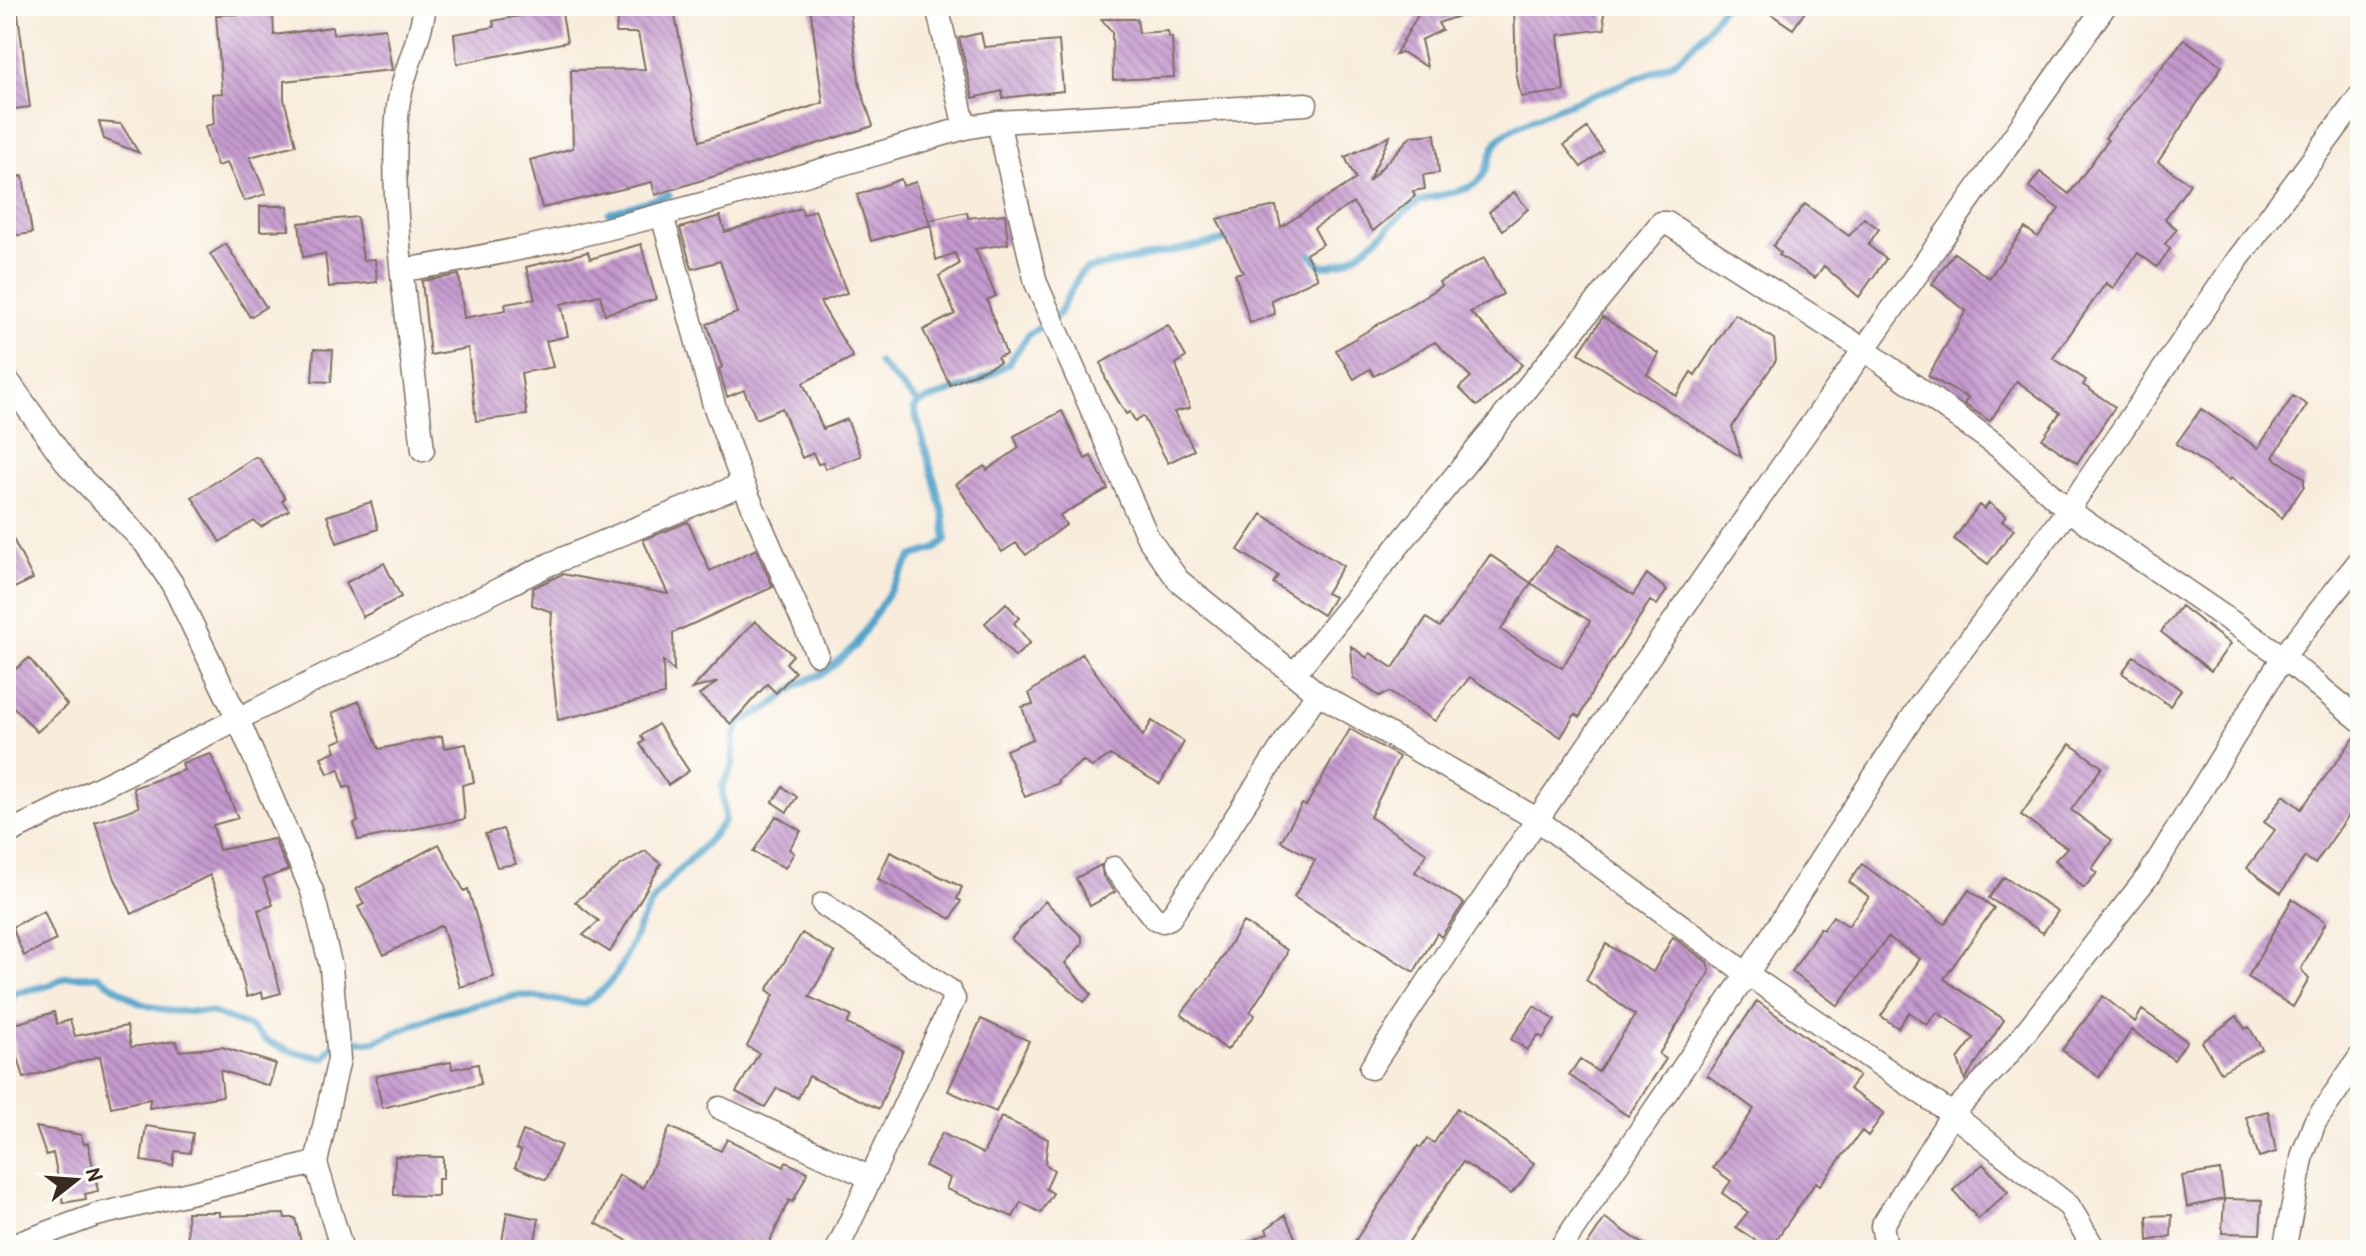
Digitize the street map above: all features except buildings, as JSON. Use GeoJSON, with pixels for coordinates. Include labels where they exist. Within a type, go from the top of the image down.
{"type":"FeatureCollection","features":[{"type":"Feature","properties":{"kind":"street"},"geometry":{"type":"LineString","coordinates":[[423,450],[403,270],[396,163],[398,105],[425,6]]}},
{"type":"Feature","properties":{"kind":"street"},"geometry":{"type":"LineString","coordinates":[[937,6],[965,128]]}},
{"type":"Feature","properties":{"kind":"street"},"geometry":{"type":"LineString","coordinates":[[1371,1068],[1535,818],[2105,6]]}},
{"type":"Feature","properties":{"kind":"street"},"geometry":{"type":"LineString","coordinates":[[1559,1250],[1747,974],[1921,704],[2068,510],[2238,259],[2360,96]]}},
{"type":"Feature","properties":{"kind":"street"},"geometry":{"type":"LineString","coordinates":[[403,270],[513,252],[662,215],[965,128],[998,122],[1306,104]]}},
{"type":"Feature","properties":{"kind":"street"},"geometry":{"type":"LineString","coordinates":[[998,122],[1036,283],[1148,538],[1178,580],[1317,693],[1535,818],[1747,974],[1952,1114],[2069,1206],[2095,1250]]}},
{"type":"Feature","properties":{"kind":"street"},"geometry":{"type":"LineString","coordinates":[[662,215],[714,405],[743,484],[817,654]]}},
{"type":"Feature","properties":{"kind":"street"},"geometry":{"type":"LineString","coordinates":[[1294,674],[1661,223],[1667,223],[1865,350],[1999,447],[2068,510],[2283,657],[2360,720]]}},
{"type":"Feature","properties":{"kind":"street"},"geometry":{"type":"LineString","coordinates":[[6,378],[69,466],[145,543],[166,574],[237,717],[312,891],[331,967],[339,1059],[316,1163],[342,1250]]}},
{"type":"Feature","properties":{"kind":"street"},"geometry":{"type":"LineString","coordinates":[[6,834],[550,564],[743,484]]}},
{"type":"Feature","properties":{"kind":"street"},"geometry":{"type":"LineString","coordinates":[[1887,1250],[1882,1226],[1952,1114],[2005,1058],[2149,875],[2283,657],[2360,560]]}},
{"type":"Feature","properties":{"kind":"street"},"geometry":{"type":"LineString","coordinates":[[1114,868],[1154,918],[1163,921],[1170,918],[1317,693]]}},
{"type":"Feature","properties":{"kind":"street"},"geometry":{"type":"LineString","coordinates":[[823,904],[949,990],[954,999],[837,1250]]}},
{"type":"Feature","properties":{"kind":"street"},"geometry":{"type":"LineString","coordinates":[[2284,1250],[2303,1154],[2315,1122],[2360,1057]]}},
{"type":"Feature","properties":{"kind":"street"},"geometry":{"type":"LineString","coordinates":[[720,1108],[871,1178]]}},
{"type":"Feature","properties":{"kind":"street"},"geometry":{"type":"LineString","coordinates":[[6,1248],[96,1215],[316,1163]]}},
{"type":"Feature","properties":{"kind":"waterway"},"geometry":{"type":"LineString","coordinates":[[1305,248],[1322,266],[1349,259],[1371,244],[1412,206],[1475,184],[1485,172],[1496,144],[1506,133],[1551,111],[1675,61],[1702,36],[1723,6]]}},
{"type":"Feature","properties":{"kind":"waterway"},"geometry":{"type":"LineString","coordinates":[[609,213],[669,195]]}},
{"type":"Feature","properties":{"kind":"waterway"},"geometry":{"type":"LineString","coordinates":[[918,403],[978,382],[1008,364],[1029,334],[1058,315],[1080,274],[1087,269],[1235,238]]}},
{"type":"Feature","properties":{"kind":"waterway"},"geometry":{"type":"LineString","coordinates":[[879,363],[918,403]]}},
{"type":"Feature","properties":{"kind":"waterway"},"geometry":{"type":"LineString","coordinates":[[342,1040],[373,1042],[442,1013],[519,995],[583,1004],[611,981],[655,898],[725,820],[722,786],[733,766],[734,736],[741,722],[768,708],[799,684],[825,672],[855,646],[912,556],[935,549],[946,540],[944,516],[914,408],[918,403]]}},
{"type":"Feature","properties":{"kind":"waterway"},"geometry":{"type":"LineString","coordinates":[[6,1011],[16,993],[50,985],[66,977],[98,976],[139,1003],[168,1011],[211,1012],[250,1027],[267,1041],[293,1052],[325,1058],[332,1047]]}}]}
